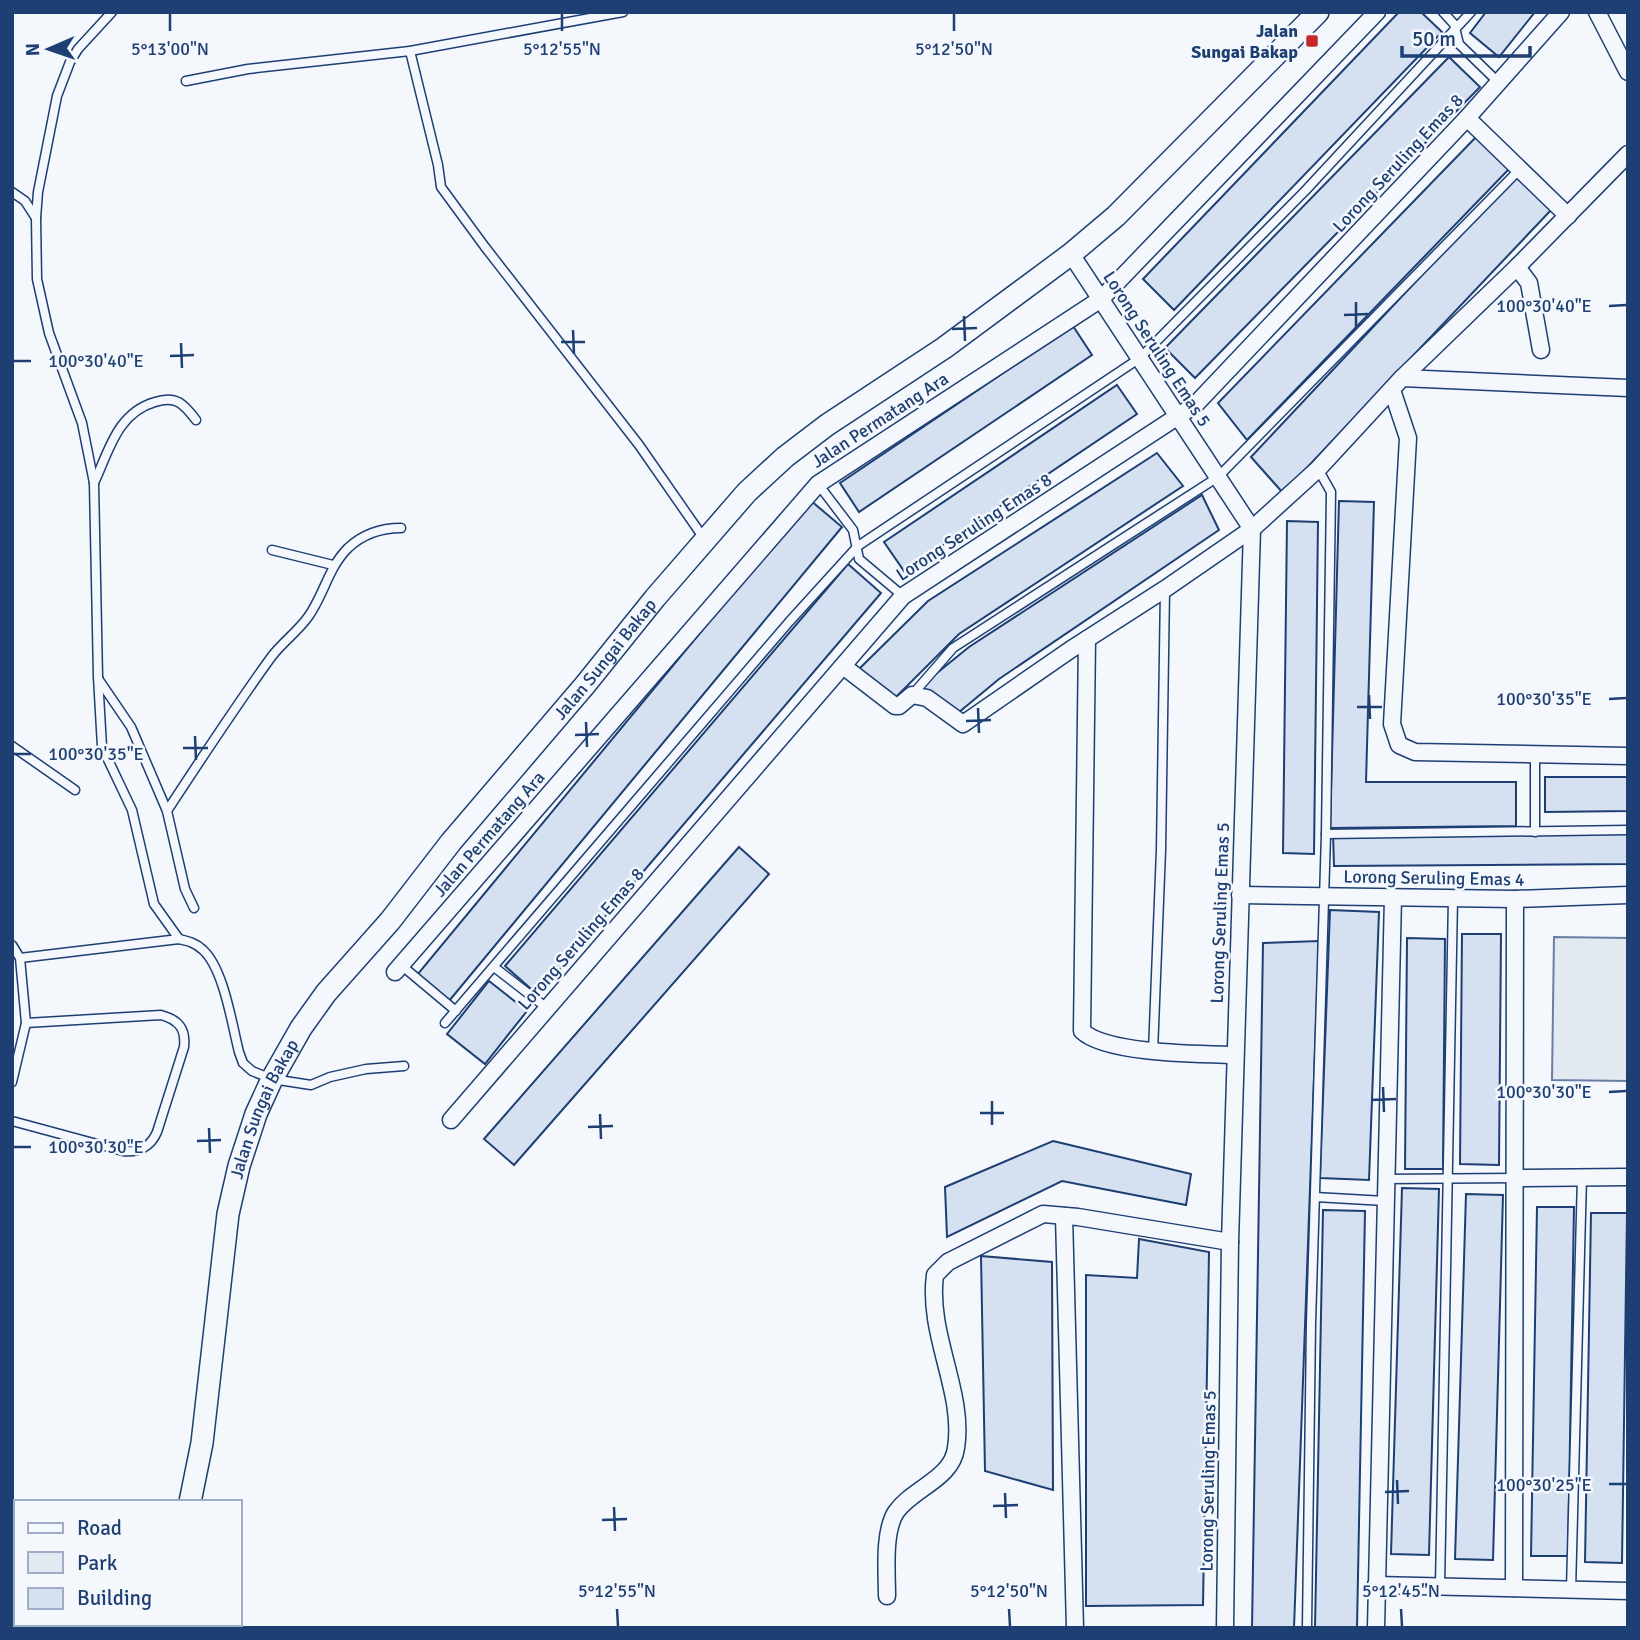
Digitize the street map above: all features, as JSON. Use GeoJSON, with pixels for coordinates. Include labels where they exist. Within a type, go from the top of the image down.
{"type":"FeatureCollection","features":[{"type":"Feature","properties":{"kind":"main road","name":"Jalan Sungai Bakap"},"geometry":{"type":"LineString","coordinates":[[190,1500],[202,1443],[228,1214],[239,1166],[256,1114],[272,1079],[301,1028],[326,993],[390,921],[452,842],[747,492],[785,457],[827,425],[944,348],[1071,254],[1116,216],[1318,12]]}},
{"type":"Feature","properties":{"kind":"street","name":"Jalan Permatang Ara"},"geometry":{"type":"LineString","coordinates":[[398,968],[818,484],[1101,299],[1377,12]]}},
{"type":"Feature","properties":{"kind":"street","name":"Lorong Seruling Emas 8"},"geometry":{"type":"LineString","coordinates":[[451,1120],[903,596],[1195,405],[1467,118],[1562,12]]}},
{"type":"Feature","properties":{"kind":"street"},"geometry":{"type":"LineString","coordinates":[[1597,12],[1628,72]]}},
{"type":"Feature","properties":{"kind":"street"},"geometry":{"type":"LineString","coordinates":[[1467,118],[1568,216]]}},
{"type":"Feature","properties":{"kind":"street"},"geometry":{"type":"LineString","coordinates":[[843,666],[895,706],[899,706],[912,695],[927,698],[963,724],[1252,529],[1318,469],[1397,384],[1628,154]]}},
{"type":"Feature","properties":{"kind":"street","name":"Lorong Seruling Emas 5"},"geometry":{"type":"LineString","coordinates":[[1071,254],[1252,529],[1230,1242],[1225,1628]]}},
{"type":"Feature","properties":{"kind":"street"},"geometry":{"type":"LineString","coordinates":[[1517,267],[1529,283],[1541,350]]}},
{"type":"Feature","properties":{"kind":"street"},"geometry":{"type":"LineString","coordinates":[[1397,384],[1628,388]]}},
{"type":"Feature","properties":{"kind":"street"},"geometry":{"type":"LineString","coordinates":[[1397,384],[1408,438],[1392,724],[1399,744],[1415,752],[1628,756]]}},
{"type":"Feature","properties":{"kind":"street"},"geometry":{"type":"LineString","coordinates":[[1087,639],[1082,1031],[1090,1039],[1153,1052],[1235,1055]]}},
{"type":"Feature","properties":{"kind":"street","name":"Lorong Seruling Emas 4"},"geometry":{"type":"LineString","coordinates":[[1240,895],[1515,899],[1628,895]]}},
{"type":"Feature","properties":{"kind":"street"},"geometry":{"type":"LineString","coordinates":[[1376,1628],[1393,897]]}},
{"type":"Feature","properties":{"kind":"street"},"geometry":{"type":"LineString","coordinates":[[1514,1588],[1515,899]]}},
{"type":"Feature","properties":{"kind":"street"},"geometry":{"type":"LineString","coordinates":[[1514,1178],[1628,1177]]}},
{"type":"Feature","properties":{"kind":"street"},"geometry":{"type":"LineString","coordinates":[[887,1596],[887,1543],[895,1514],[911,1496],[941,1476],[956,1451],[958,1419],[932,1298],[935,1275],[948,1262],[1044,1214],[1230,1242]]}},
{"type":"Feature","properties":{"kind":"street"},"geometry":{"type":"LineString","coordinates":[[1064,1216],[1075,1628]]}},
{"type":"Feature","properties":{"kind":"street"},"geometry":{"type":"LineString","coordinates":[[1376,1585],[1628,1591]]}},
{"type":"Feature","properties":{"kind":"lane"},"geometry":{"type":"LineString","coordinates":[[112,12],[78,49],[64,76],[38,192],[37,279],[56,352],[82,423],[94,484],[102,747],[131,810],[154,904],[179,939]]}},
{"type":"Feature","properties":{"kind":"lane"},"geometry":{"type":"LineString","coordinates":[[186,81],[248,69],[410,51],[623,12]]}},
{"type":"Feature","properties":{"kind":"lane"},"geometry":{"type":"LineString","coordinates":[[1443,12],[1454,24],[1459,44],[1499,82]]}},
{"type":"Feature","properties":{"kind":"lane"},"geometry":{"type":"LineString","coordinates":[[444,1023],[495,967],[789,622],[858,546],[1140,358],[1305,191],[1471,12]]}},
{"type":"Feature","properties":{"kind":"lane"},"geometry":{"type":"LineString","coordinates":[[410,51],[441,187],[639,445],[705,540]]}},
{"type":"Feature","properties":{"kind":"lane"},"geometry":{"type":"LineString","coordinates":[[912,695],[953,648],[1218,477],[1521,168]]}},
{"type":"Feature","properties":{"kind":"lane"},"geometry":{"type":"LineString","coordinates":[[12,192],[25,201],[36,218]]}},
{"type":"Feature","properties":{"kind":"lane"},"geometry":{"type":"LineString","coordinates":[[94,484],[113,437],[125,420],[143,407],[160,400],[175,399],[184,404],[196,420]]}},
{"type":"Feature","properties":{"kind":"lane"},"geometry":{"type":"LineString","coordinates":[[1307,1628],[1315,1197],[1325,896],[1331,492],[1318,469]]}},
{"type":"Feature","properties":{"kind":"lane"},"geometry":{"type":"LineString","coordinates":[[818,484],[853,530],[859,559],[903,596]]}},
{"type":"Feature","properties":{"kind":"lane"},"geometry":{"type":"LineString","coordinates":[[167,811],[275,653],[306,620],[321,596],[333,565],[349,547],[362,538],[377,531],[401,528]]}},
{"type":"Feature","properties":{"kind":"lane"},"geometry":{"type":"LineString","coordinates":[[272,550],[333,565]]}},
{"type":"Feature","properties":{"kind":"lane"},"geometry":{"type":"LineString","coordinates":[[1153,1052],[1161,850],[1165,589]]}},
{"type":"Feature","properties":{"kind":"lane"},"geometry":{"type":"LineString","coordinates":[[98,677],[131,727],[167,811],[185,889],[194,908]]}},
{"type":"Feature","properties":{"kind":"lane"},"geometry":{"type":"LineString","coordinates":[[12,746],[75,790]]}},
{"type":"Feature","properties":{"kind":"lane"},"geometry":{"type":"LineString","coordinates":[[1535,754],[1535,832]]}},
{"type":"Feature","properties":{"kind":"lane"},"geometry":{"type":"LineString","coordinates":[[1326,834],[1628,830]]}},
{"type":"Feature","properties":{"kind":"lane"},"geometry":{"type":"LineString","coordinates":[[1440,1586],[1453,898]]}},
{"type":"Feature","properties":{"kind":"lane"},"geometry":{"type":"LineString","coordinates":[[20,958],[179,939],[193,943],[212,961],[243,1063],[252,1071],[272,1079],[311,1085],[330,1077],[366,1069],[404,1066]]}},
{"type":"Feature","properties":{"kind":"lane"},"geometry":{"type":"LineString","coordinates":[[12,945],[20,958],[26,1023],[12,1083]]}},
{"type":"Feature","properties":{"kind":"lane"},"geometry":{"type":"LineString","coordinates":[[495,967],[547,1009]]}},
{"type":"Feature","properties":{"kind":"lane"},"geometry":{"type":"LineString","coordinates":[[398,968],[456,1010]]}},
{"type":"Feature","properties":{"kind":"lane"},"geometry":{"type":"LineString","coordinates":[[12,1121],[123,1151],[141,1149],[154,1139],[157,1132],[184,1047],[185,1035],[179,1023],[161,1016],[26,1023]]}},
{"type":"Feature","properties":{"kind":"lane"},"geometry":{"type":"LineString","coordinates":[[1571,1590],[1583,1177]]}},
{"type":"Feature","properties":{"kind":"lane"},"geometry":{"type":"LineString","coordinates":[[1386,1180],[1514,1178]]}},
{"type":"Feature","properties":{"kind":"lane"},"geometry":{"type":"LineString","coordinates":[[1315,1197],[1385,1201]]}},
{"type":"Feature","properties":{"kind":"green space"},"geometry":{"type":"Polygon","coordinates":[[[1554,937],[1628,938],[1628,1081],[1552,1080],[1554,937]]]}},
{"type":"Feature","properties":{"kind":"building"},"geometry":{"type":"Polygon","coordinates":[[[1399,12],[1421,12],[1442,32],[1174,310],[1143,279],[1399,12]]]}},
{"type":"Feature","properties":{"kind":"building"},"geometry":{"type":"Polygon","coordinates":[[[1486,12],[1535,12],[1499,57],[1470,33],[1486,12]]]}},
{"type":"Feature","properties":{"kind":"building"},"geometry":{"type":"Polygon","coordinates":[[[1449,57],[1480,87],[1195,378],[1165,348],[1449,57]]]}},
{"type":"Feature","properties":{"kind":"building"},"geometry":{"type":"Polygon","coordinates":[[[1477,136],[1509,169],[1247,440],[1218,403],[1477,136]]]}},
{"type":"Feature","properties":{"kind":"building"},"geometry":{"type":"Polygon","coordinates":[[[1515,176],[1552,209],[1283,493],[1251,457],[1515,176]]]}},
{"type":"Feature","properties":{"kind":"building"},"geometry":{"type":"Polygon","coordinates":[[[1073,326],[1092,355],[859,512],[840,483],[1073,326]]]}},
{"type":"Feature","properties":{"kind":"building"},"geometry":{"type":"Polygon","coordinates":[[[1117,385],[1137,414],[904,571],[884,542],[1117,385]]]}},
{"type":"Feature","properties":{"kind":"building"},"geometry":{"type":"Polygon","coordinates":[[[1157,453],[1183,486],[959,634],[892,701],[857,671],[928,601],[1157,453]]]}},
{"type":"Feature","properties":{"kind":"building"},"geometry":{"type":"Polygon","coordinates":[[[1202,495],[1219,530],[999,679],[958,713],[921,686],[969,647],[1202,495]]]}},
{"type":"Feature","properties":{"kind":"building"},"geometry":{"type":"Polygon","coordinates":[[[810,500],[842,527],[449,1001],[417,975],[810,500]]]}},
{"type":"Feature","properties":{"kind":"building"},"geometry":{"type":"Polygon","coordinates":[[[1339,501],[1374,502],[1366,782],[1516,782],[1516,826],[1330,828],[1339,501]]]}},
{"type":"Feature","properties":{"kind":"building"},"geometry":{"type":"Polygon","coordinates":[[[1287,521],[1318,522],[1314,854],[1283,853],[1287,521]]]}},
{"type":"Feature","properties":{"kind":"building"},"geometry":{"type":"Polygon","coordinates":[[[848,564],[881,593],[538,995],[505,966],[848,564]]]}},
{"type":"Feature","properties":{"kind":"building"},"geometry":{"type":"Polygon","coordinates":[[[1545,777],[1628,777],[1628,811],[1545,812],[1545,777]]]}},
{"type":"Feature","properties":{"kind":"building"},"geometry":{"type":"Polygon","coordinates":[[[1628,832],[1628,864],[1334,866],[1333,834],[1628,832]]]}},
{"type":"Feature","properties":{"kind":"building"},"geometry":{"type":"Polygon","coordinates":[[[739,847],[769,874],[514,1165],[484,1139],[739,847]]]}},
{"type":"Feature","properties":{"kind":"building"},"geometry":{"type":"Polygon","coordinates":[[[1330,910],[1379,912],[1369,1180],[1320,1178],[1330,910]]]}},
{"type":"Feature","properties":{"kind":"building"},"geometry":{"type":"Polygon","coordinates":[[[1462,934],[1501,934],[1499,1165],[1460,1164],[1462,934]]]}},
{"type":"Feature","properties":{"kind":"building"},"geometry":{"type":"Polygon","coordinates":[[[1407,938],[1445,939],[1443,1169],[1405,1169],[1407,938]]]}},
{"type":"Feature","properties":{"kind":"building"},"geometry":{"type":"Polygon","coordinates":[[[1319,941],[1294,1628],[1252,1628],[1263,943],[1319,941]]]}},
{"type":"Feature","properties":{"kind":"building"},"geometry":{"type":"Polygon","coordinates":[[[489,981],[527,1011],[485,1064],[447,1034],[489,981]]]}},
{"type":"Feature","properties":{"kind":"building"},"geometry":{"type":"Polygon","coordinates":[[[1053,1141],[1191,1174],[1186,1205],[1062,1181],[947,1237],[945,1187],[1053,1141]]]}},
{"type":"Feature","properties":{"kind":"building"},"geometry":{"type":"Polygon","coordinates":[[[1402,1188],[1439,1189],[1429,1555],[1391,1554],[1402,1188]]]}},
{"type":"Feature","properties":{"kind":"building"},"geometry":{"type":"Polygon","coordinates":[[[1466,1194],[1503,1195],[1493,1560],[1455,1559],[1466,1194]]]}},
{"type":"Feature","properties":{"kind":"building"},"geometry":{"type":"Polygon","coordinates":[[[1537,1207],[1574,1207],[1568,1556],[1531,1556],[1537,1207]]]}},
{"type":"Feature","properties":{"kind":"building"},"geometry":{"type":"Polygon","coordinates":[[[1323,1210],[1365,1211],[1357,1628],[1315,1628],[1323,1210]]]}},
{"type":"Feature","properties":{"kind":"building"},"geometry":{"type":"Polygon","coordinates":[[[1591,1213],[1627,1213],[1622,1563],[1585,1562],[1591,1213]]]}},
{"type":"Feature","properties":{"kind":"building"},"geometry":{"type":"Polygon","coordinates":[[[1139,1239],[1209,1252],[1203,1605],[1086,1606],[1086,1275],[1137,1278],[1139,1239]]]}},
{"type":"Feature","properties":{"kind":"building"},"geometry":{"type":"Polygon","coordinates":[[[981,1256],[1052,1262],[1053,1490],[985,1471],[981,1256]]]}},
{"type":"Feature","properties":{"kind":"place","name":"Jalan Sungai Bakap"},"geometry":{"type":"Point","coordinates":[1312,41]}}]}
